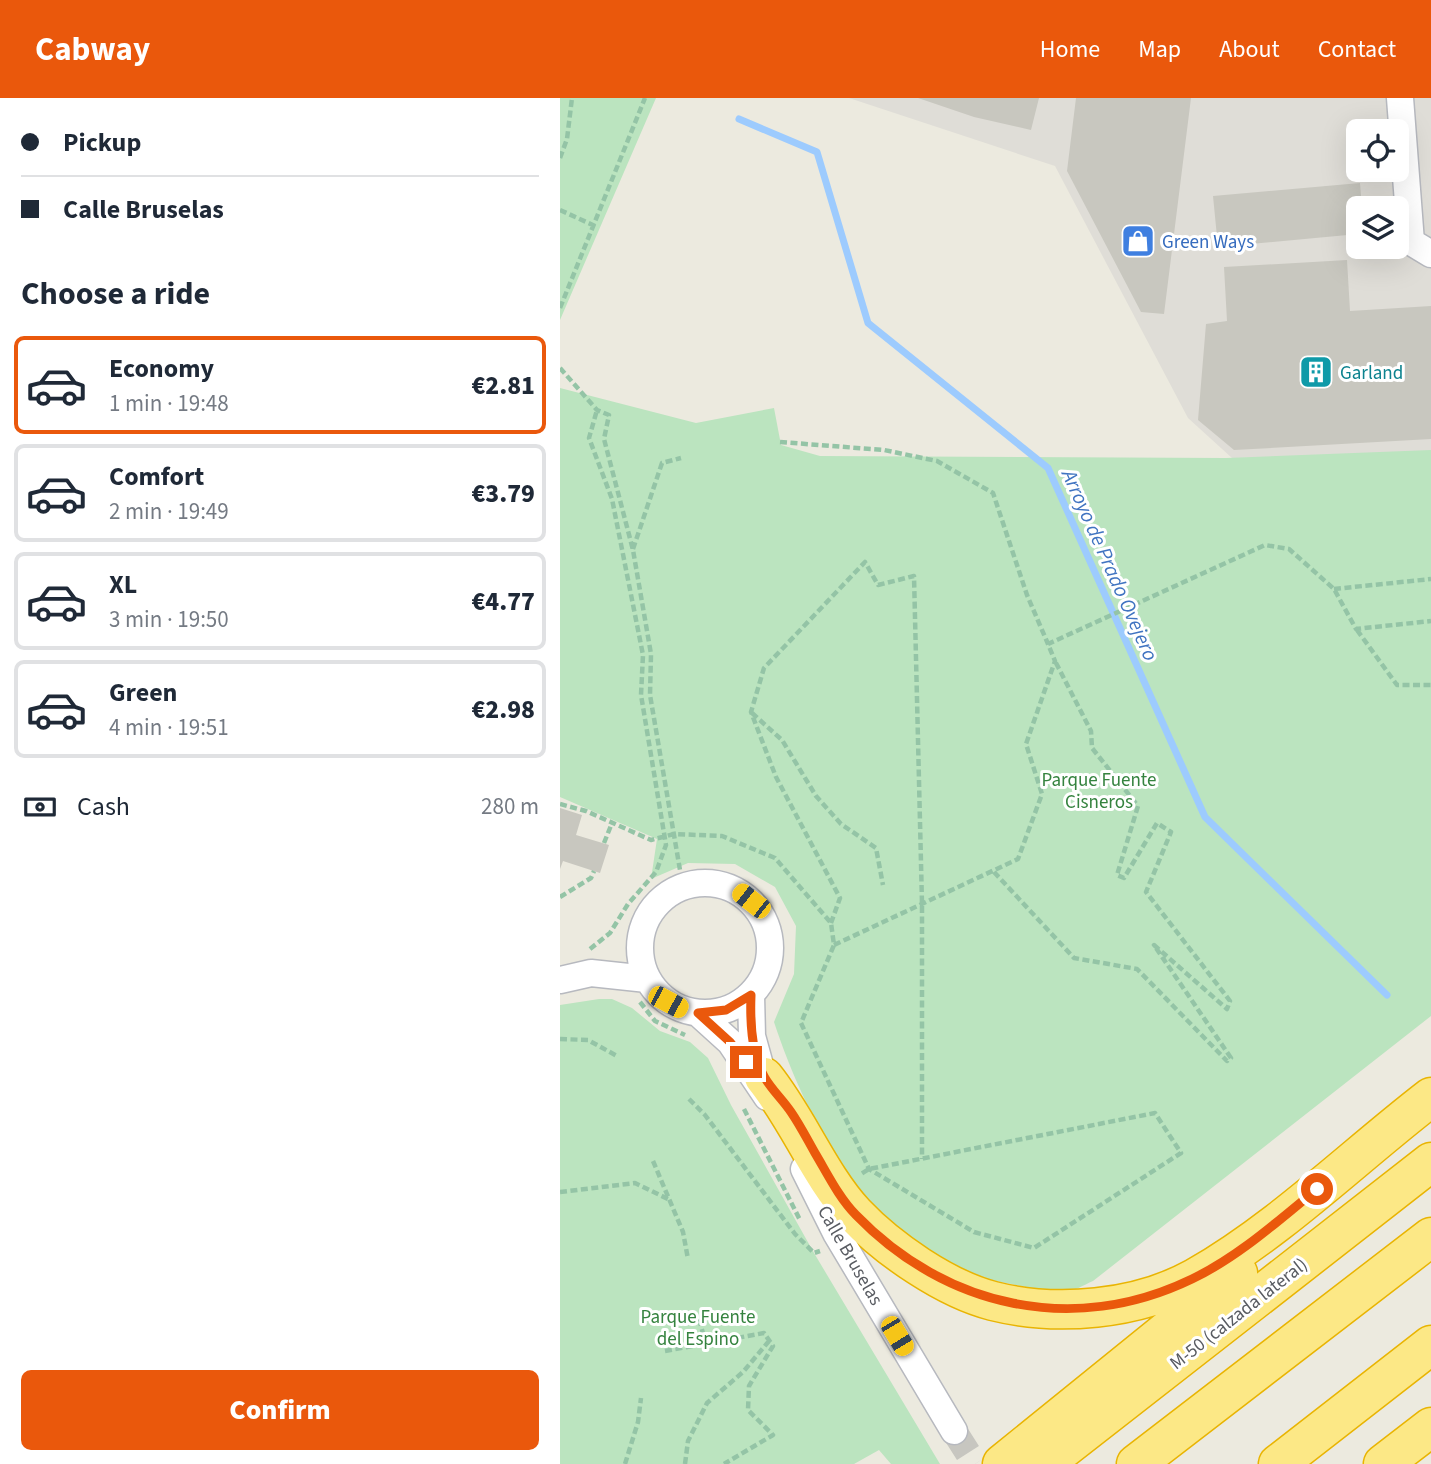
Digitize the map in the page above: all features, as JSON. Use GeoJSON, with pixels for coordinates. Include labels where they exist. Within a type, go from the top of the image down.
{"type":"FeatureCollection","features":[{"type":"Feature","properties":{"kind":"highway"},"geometry":{"type":"LineString","coordinates":[[761,1099],[792,1113],[854,1213],[883,1240],[934,1276],[992,1301],[1040,1308],[1090,1307],[1138,1300],[1193,1279],[1255,1240],[1431,1097]]}},
{"type":"Feature","properties":{"kind":"highway"},"geometry":{"type":"LineString","coordinates":[[1002,1464],[1431,1113]]}},
{"type":"Feature","properties":{"kind":"highway","name":"M-50 (calzada lateral)"},"geometry":{"type":"LineString","coordinates":[[1044,1464],[1431,1162]]}},
{"type":"Feature","properties":{"kind":"highway"},"geometry":{"type":"LineString","coordinates":[[1136,1464],[1431,1237]]}},
{"type":"Feature","properties":{"kind":"highway"},"geometry":{"type":"LineString","coordinates":[[1278,1464],[1431,1345]]}},
{"type":"Feature","properties":{"kind":"highway"},"geometry":{"type":"LineString","coordinates":[[1383,1464],[1431,1427]]}},
{"type":"Feature","properties":{"kind":"highway"},"geometry":{"type":"LineString","coordinates":[[1383,1464],[1431,1436]]}},
{"type":"Feature","properties":{"kind":"street"},"geometry":{"type":"LineString","coordinates":[[1400,98],[1421,248]]}},
{"type":"Feature","properties":{"kind":"street"},"geometry":{"type":"LineString","coordinates":[[560,980],[587,964],[622,954],[641,932],[658,902],[671,891],[704,882],[738,890],[751,901],[768,931],[768,965],[751,995],[726,1010],[698,1013],[587,964]]}},
{"type":"Feature","properties":{"kind":"street"},"geometry":{"type":"LineString","coordinates":[[639,989],[641,932]]}},
{"type":"Feature","properties":{"kind":"street","name":"Calle Bruselas"},"geometry":{"type":"LineString","coordinates":[[751,995],[752,1036],[761,1099]]}},
{"type":"Feature","properties":{"kind":"street","name":"Calle Bruselas"},"geometry":{"type":"LineString","coordinates":[[698,1013],[730,1042],[836,1233],[954,1431]]}},
{"type":"Feature","properties":{"kind":"path"},"geometry":{"type":"LineString","coordinates":[[560,158],[567,139],[572,98]]}},
{"type":"Feature","properties":{"kind":"path"},"geometry":{"type":"LineString","coordinates":[[560,307],[645,98]]}},
{"type":"Feature","properties":{"kind":"path"},"geometry":{"type":"LineString","coordinates":[[560,210],[595,226]]}},
{"type":"Feature","properties":{"kind":"path"},"geometry":{"type":"LineString","coordinates":[[560,368],[597,410],[609,415],[604,439],[633,550],[652,654],[650,695],[680,870]]}},
{"type":"Feature","properties":{"kind":"path"},"geometry":{"type":"LineString","coordinates":[[587,964],[628,904],[656,872],[666,845],[641,695],[643,655],[612,499],[589,438],[597,410]]}},
{"type":"Feature","properties":{"kind":"path"},"geometry":{"type":"LineString","coordinates":[[780,442],[884,450],[937,461],[993,493],[1027,595],[1055,661],[1091,731],[1091,748],[1138,806],[1117,875],[1124,878],[1157,823],[1171,832],[1146,892],[1230,1001],[1227,1009],[1154,946],[1231,1058],[1227,1061],[1137,970],[1074,958],[994,872]]}},
{"type":"Feature","properties":{"kind":"path"},"geometry":{"type":"LineString","coordinates":[[633,550],[662,463],[681,458]]}},
{"type":"Feature","properties":{"kind":"path"},"geometry":{"type":"LineString","coordinates":[[1048,644],[1265,545],[1289,549],[1334,589],[1356,629],[1396,685],[1431,685]]}},
{"type":"Feature","properties":{"kind":"path"},"geometry":{"type":"LineString","coordinates":[[858,1175],[869,1169],[922,1159],[1155,1113],[1181,1153],[1034,1248],[974,1232],[869,1169],[801,1023],[834,945],[831,923],[840,898],[776,777],[751,712],[764,668],[864,562],[878,585],[914,576],[922,904],[922,1159]]}},
{"type":"Feature","properties":{"kind":"path"},"geometry":{"type":"LineString","coordinates":[[1334,589],[1431,579]]}},
{"type":"Feature","properties":{"kind":"path"},"geometry":{"type":"LineString","coordinates":[[1356,629],[1431,621]]}},
{"type":"Feature","properties":{"kind":"path"},"geometry":{"type":"LineString","coordinates":[[834,945],[1018,859],[1042,794],[1026,744],[1055,661]]}},
{"type":"Feature","properties":{"kind":"path"},"geometry":{"type":"LineString","coordinates":[[751,712],[782,740],[816,796],[841,824],[876,848],[883,884]]}},
{"type":"Feature","properties":{"kind":"path"},"geometry":{"type":"LineString","coordinates":[[560,804],[651,840],[674,834],[722,836],[775,858],[831,923]]}},
{"type":"Feature","properties":{"kind":"path"},"geometry":{"type":"LineString","coordinates":[[604,843],[612,823]]}},
{"type":"Feature","properties":{"kind":"path"},"geometry":{"type":"LineString","coordinates":[[560,897],[591,878],[594,871]]}},
{"type":"Feature","properties":{"kind":"path"},"geometry":{"type":"LineString","coordinates":[[639,989],[641,1002],[655,1020],[693,1039]]}},
{"type":"Feature","properties":{"kind":"path"},"geometry":{"type":"LineString","coordinates":[[560,1039],[588,1040],[617,1056]]}},
{"type":"Feature","properties":{"kind":"path"},"geometry":{"type":"LineString","coordinates":[[689,1099],[705,1115],[795,1234],[814,1253],[820,1250]]}},
{"type":"Feature","properties":{"kind":"path"},"geometry":{"type":"LineString","coordinates":[[761,1099],[804,1227]]}},
{"type":"Feature","properties":{"kind":"path"},"geometry":{"type":"LineString","coordinates":[[653,1161],[683,1232],[688,1259]]}},
{"type":"Feature","properties":{"kind":"path"},"geometry":{"type":"LineString","coordinates":[[560,1192],[635,1183],[670,1200]]}},
{"type":"Feature","properties":{"kind":"path"},"geometry":{"type":"LineString","coordinates":[[810,1239],[820,1250],[825,1263]]}},
{"type":"Feature","properties":{"kind":"path"},"geometry":{"type":"LineString","coordinates":[[699,1319],[706,1344]]}},
{"type":"Feature","properties":{"kind":"path"},"geometry":{"type":"LineString","coordinates":[[665,1352],[764,1333],[773,1346],[749,1386],[748,1410],[773,1435],[724,1464]]}},
{"type":"Feature","properties":{"kind":"path"},"geometry":{"type":"LineString","coordinates":[[685,1464],[688,1441],[707,1403],[743,1372],[769,1341]]}},
{"type":"Feature","properties":{"kind":"path"},"geometry":{"type":"LineString","coordinates":[[625,1464],[638,1422],[641,1398]]}},
{"type":"Feature","properties":{"kind":"shaded area"},"geometry":{"type":"Polygon","coordinates":[[[849,98],[1431,98],[1431,456],[1232,458],[1188,418],[1055,166],[849,98]]]}},
{"type":"Feature","properties":{"kind":"green space"},"geometry":{"type":"Polygon","coordinates":[[[560,98],[656,98],[560,320],[560,98]]]}},
{"type":"Feature","properties":{"kind":"green space","name":"Parque Fuente Cisneros"},"geometry":{"type":"Polygon","coordinates":[[[560,388],[696,423],[774,408],[781,445],[820,456],[1226,458],[1431,450],[1431,1016],[1093,1281],[1078,1288],[1057,1293],[1011,1284],[966,1272],[925,1250],[890,1222],[858,1188],[831,1149],[790,1065],[774,1022],[794,974],[796,926],[775,887],[735,864],[688,863],[651,879],[657,839],[560,797],[560,388]]]}},
{"type":"Feature","properties":{"kind":"green space","name":"Parque Fuente del Espino"},"geometry":{"type":"Polygon","coordinates":[[[612,999],[632,1008],[660,1031],[690,1042],[708,1058],[731,1105],[814,1253],[940,1464],[891,1464],[879,1450],[854,1464],[560,1464],[560,1005],[612,999]]]}},
{"type":"Feature","properties":{"kind":"building"},"geometry":{"type":"Polygon","coordinates":[[[918,98],[1039,98],[1031,130],[974,117],[918,98]]]}},
{"type":"Feature","properties":{"kind":"building","name":"Green Ways"},"geometry":{"type":"Polygon","coordinates":[[[1076,98],[1191,98],[1164,314],[1141,312],[1067,171],[1076,98]]]}},
{"type":"Feature","properties":{"kind":"building"},"geometry":{"type":"Polygon","coordinates":[[[1360,183],[1361,196],[1346,196],[1346,235],[1218,247],[1213,196],[1360,183]]]}},
{"type":"Feature","properties":{"kind":"building","name":"Garland"},"geometry":{"type":"Polygon","coordinates":[[[1347,260],[1350,311],[1431,306],[1431,439],[1234,450],[1198,420],[1206,324],[1227,321],[1224,267],[1347,260]]]}},
{"type":"Feature","properties":{"kind":"building"},"geometry":{"type":"Polygon","coordinates":[[[560,808],[582,815],[576,835],[609,845],[600,873],[563,861],[560,869],[560,808]]]}},
{"type":"Feature","properties":{"kind":"waterway","name":"Arroyo de Prado Ovejero"},"geometry":{"type":"LineString","coordinates":[[739,119],[817,152],[868,323],[1048,468],[1205,817],[1387,995]]}},
{"type":"Feature","properties":{"kind":"tunnel"},"geometry":{"type":"LineString","coordinates":[[954,1431],[975,1464]]}},
{"type":"Feature","properties":{"kind":"place","name":"Green Ways"},"geometry":{"type":"Point","coordinates":[1138,241]}},
{"type":"Feature","properties":{"kind":"place","name":"Garland"},"geometry":{"type":"Point","coordinates":[1316,372]}},
{"type":"Feature","properties":{"kind":"route"},"geometry":{"type":"LineString","coordinates":[[746,1062],[730,1042],[698,1013],[726,1010],[751,995],[752,1036],[764,1077],[792,1113],[854,1213],[883,1240],[934,1276],[992,1301],[1040,1308],[1090,1307],[1138,1300],[1193,1279],[1255,1240],[1317,1189]]}}]}
